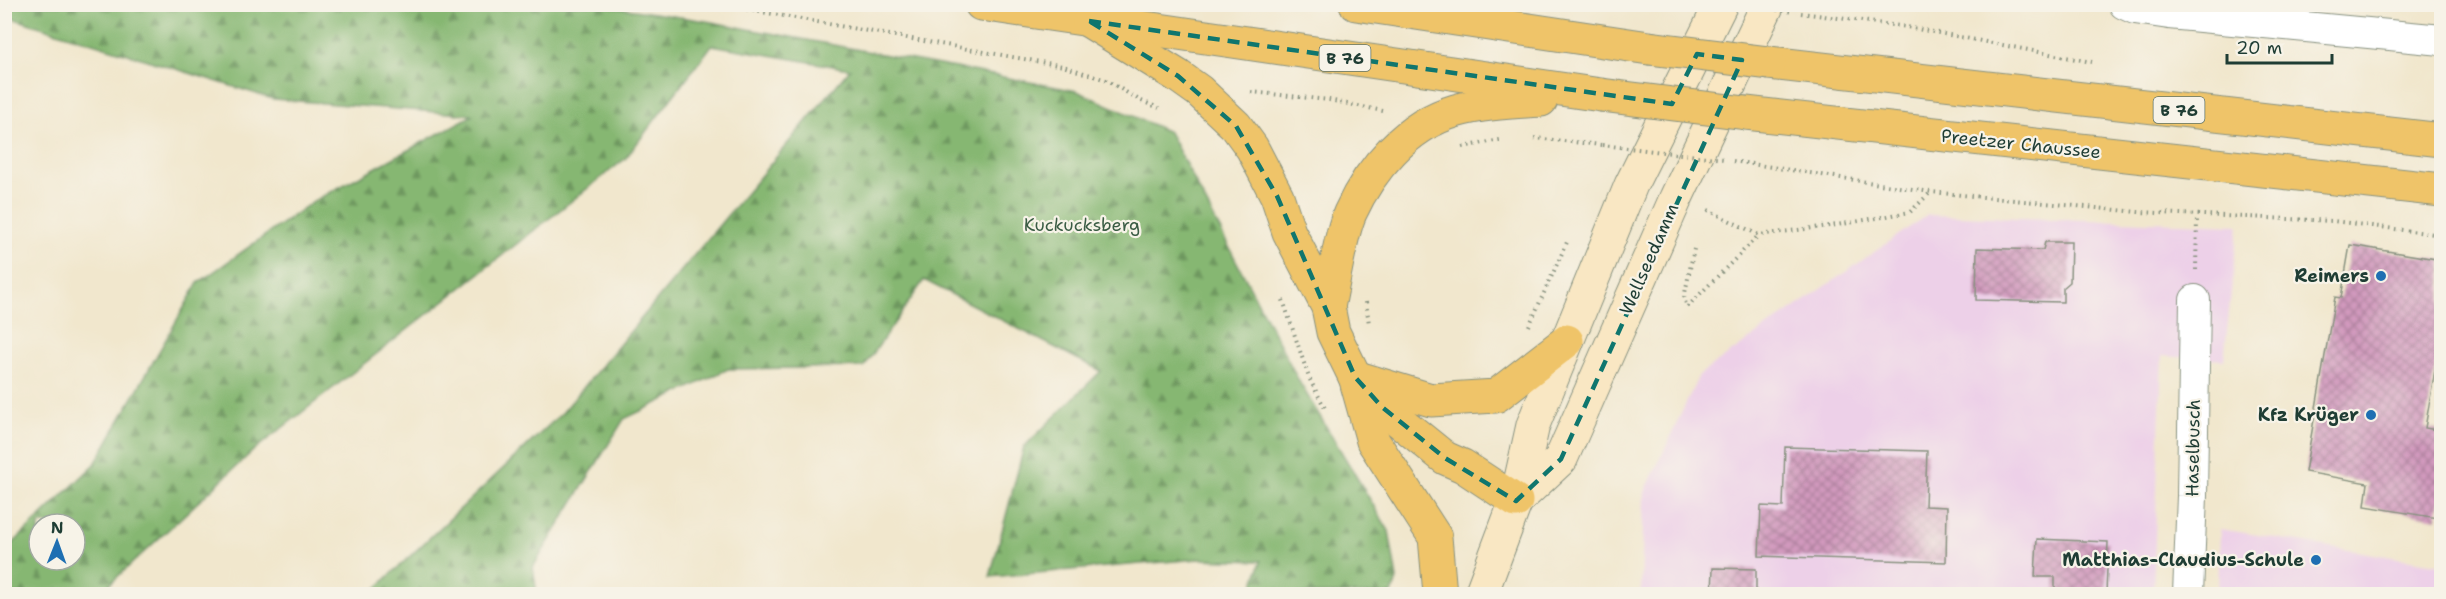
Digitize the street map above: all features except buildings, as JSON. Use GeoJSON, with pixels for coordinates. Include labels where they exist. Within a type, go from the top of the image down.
{"type":"FeatureCollection","features":[{"type":"Feature","properties":{"kind":"highway","name":"B 76"},"geometry":{"type":"LineString","coordinates":[[981,4],[1601,95]]}},
{"type":"Feature","properties":{"kind":"highway","name":"B 76"},"geometry":{"type":"LineString","coordinates":[[1356,4],[1649,48],[2442,140]]}},
{"type":"Feature","properties":{"kind":"highway"},"geometry":{"type":"LineString","coordinates":[[1526,4],[1608,42]]}},
{"type":"Feature","properties":{"kind":"highway"},"geometry":{"type":"LineString","coordinates":[[1089,21],[1160,64],[1199,91],[1236,126],[1258,157],[1277,196],[1289,232],[1328,306],[1333,333],[1355,377],[1373,441],[1435,537],[1440,594]]}},
{"type":"Feature","properties":{"kind":"highway"},"geometry":{"type":"LineString","coordinates":[[1328,306],[1350,214],[1378,164],[1391,150],[1417,130],[1452,112],[1468,108],[1601,95]]}},
{"type":"Feature","properties":{"kind":"highway","name":"Preetzer Chaussee"},"geometry":{"type":"LineString","coordinates":[[1601,95],[2442,190]]}},
{"type":"Feature","properties":{"kind":"highway"},"geometry":{"type":"LineString","coordinates":[[1355,377],[1431,400],[1496,396],[1567,341]]}},
{"type":"Feature","properties":{"kind":"highway"},"geometry":{"type":"LineString","coordinates":[[1355,377],[1382,407],[1445,458],[1463,466],[1516,501]]}},
{"type":"Feature","properties":{"kind":"main road","name":"Wellseedamm"},"geometry":{"type":"LineString","coordinates":[[1482,594],[1516,501],[1533,425],[1567,341],[1631,185],[1721,4]]}},
{"type":"Feature","properties":{"kind":"main road","name":"Wellseedamm"},"geometry":{"type":"LineString","coordinates":[[1516,501],[1561,459],[1676,198],[1780,8]]}},
{"type":"Feature","properties":{"kind":"street"},"geometry":{"type":"LineString","coordinates":[[2124,4],[2135,9],[2169,14],[2442,40]]}},
{"type":"Feature","properties":{"kind":"street","name":"Haselbusch"},"geometry":{"type":"LineString","coordinates":[[2188,594],[2195,300]]}},
{"type":"Feature","properties":{"kind":"path"},"geometry":{"type":"LineString","coordinates":[[717,4],[1063,66],[1106,80],[1139,100],[1187,118],[1232,96],[1247,92],[1281,94],[1329,100],[1403,115],[1435,150],[1480,146],[1507,138]]}},
{"type":"Feature","properties":{"kind":"path"},"geometry":{"type":"LineString","coordinates":[[1735,4],[1780,8],[1907,27],[2102,64]]}},
{"type":"Feature","properties":{"kind":"path"},"geometry":{"type":"LineString","coordinates":[[1611,147],[1616,136]]}},
{"type":"Feature","properties":{"kind":"path"},"geometry":{"type":"LineString","coordinates":[[1527,137],[1724,159],[1931,192],[2197,216],[2333,221],[2442,235]]}},
{"type":"Feature","properties":{"kind":"path"},"geometry":{"type":"LineString","coordinates":[[1702,207],[1759,235],[1837,225],[1910,212],[1931,192]]}},
{"type":"Feature","properties":{"kind":"path"},"geometry":{"type":"LineString","coordinates":[[2195,300],[2197,216]]}},
{"type":"Feature","properties":{"kind":"path"},"geometry":{"type":"LineString","coordinates":[[1526,332],[1571,234]]}},
{"type":"Feature","properties":{"kind":"path"},"geometry":{"type":"LineString","coordinates":[[1691,261],[1684,298],[1687,307],[1759,235]]}},
{"type":"Feature","properties":{"kind":"path"},"geometry":{"type":"LineString","coordinates":[[1365,293],[1373,333]]}},
{"type":"Feature","properties":{"kind":"highlighted area"},"geometry":{"type":"Polygon","coordinates":[[[1089,21],[1672,104],[1697,54],[1742,60],[1561,459],[1516,501],[1445,458],[1382,407],[1355,377],[1277,196],[1236,126],[1178,76],[1089,21]]]}},
{"type":"Feature","properties":{"kind":"shaded area"},"geometry":{"type":"Polygon","coordinates":[[[1927,215],[2238,225],[2224,360],[2162,356],[2153,594],[1641,594],[1644,494],[1699,375],[1927,215]]]}},
{"type":"Feature","properties":{"kind":"shaded area","name":"Matthias-Claudius-Schule"},"geometry":{"type":"Polygon","coordinates":[[[2220,529],[2441,565],[2441,594],[2218,594],[2220,529]]]}},
{"type":"Feature","properties":{"kind":"green space","name":"Kuckucksberg"},"geometry":{"type":"Polygon","coordinates":[[[4,5],[602,5],[706,21],[1077,91],[1169,132],[1301,385],[1389,531],[1397,579],[1392,594],[1251,594],[1261,561],[1198,559],[990,577],[1024,447],[1101,371],[924,280],[864,367],[728,369],[624,419],[533,567],[537,594],[370,594],[563,412],[850,69],[712,45],[625,159],[254,450],[99,594],[5,594],[5,551],[27,530],[27,572],[87,572],[87,512],[45,512],[95,464],[198,283],[314,201],[473,115],[273,99],[5,16],[4,5]]]}},
{"type":"Feature","properties":{"kind":"place","name":"Reimers"},"geometry":{"type":"Point","coordinates":[2381,276]}},
{"type":"Feature","properties":{"kind":"place","name":"Kfz Krüger"},"geometry":{"type":"Point","coordinates":[2371,415]}},
{"type":"Feature","properties":{"kind":"place","name":"Matthias-Claudius-Schule"},"geometry":{"type":"Point","coordinates":[2316,560]}}]}
